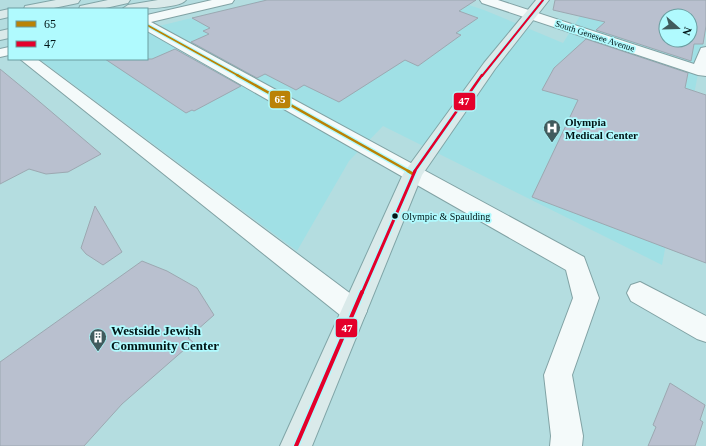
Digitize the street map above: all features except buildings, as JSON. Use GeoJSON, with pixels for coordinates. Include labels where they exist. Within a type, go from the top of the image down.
{"type":"FeatureCollection","features":[{"type":"Feature","properties":{"kind":"main road"},"geometry":{"type":"LineString","coordinates":[[35,8],[74,0]]}},
{"type":"Feature","properties":{"kind":"main road"},"geometry":{"type":"LineString","coordinates":[[89,8],[124,0]]}},
{"type":"Feature","properties":{"kind":"main road"},"geometry":{"type":"LineString","coordinates":[[134,8],[180,0]]}},
{"type":"Feature","properties":{"kind":"main road"},"geometry":{"type":"LineString","coordinates":[[296,446],[413,174],[489,66],[543,0]]}},
{"type":"Feature","properties":{"kind":"street"},"geometry":{"type":"LineString","coordinates":[[148,19],[228,0]]}},
{"type":"Feature","properties":{"kind":"street","name":"South Genesee Avenue"},"geometry":{"type":"LineString","coordinates":[[486,0],[701,71],[706,51]]}},
{"type":"Feature","properties":{"kind":"street"},"geometry":{"type":"LineString","coordinates":[[148,26],[576,264],[586,298],[558,375],[567,436],[566,446]]}},
{"type":"Feature","properties":{"kind":"street"},"geometry":{"type":"LineString","coordinates":[[28,60],[354,311]]}},
{"type":"Feature","properties":{"kind":"street"},"geometry":{"type":"LineString","coordinates":[[640,294],[706,330]]}},
{"type":"Feature","properties":{"kind":"shaded area","name":"Olympia Medical Center"},"geometry":{"type":"Polygon","coordinates":[[[264,0],[454,0],[484,10],[563,43],[590,0],[706,0],[706,31],[662,265],[383,126],[349,161],[297,251],[40,60],[148,60],[148,29],[264,0]]]}},
{"type":"Feature","properties":{"kind":"transit line","name":"47"},"geometry":{"type":"LineString","coordinates":[[296,446],[413,174],[489,66],[543,0]]}},
{"type":"Feature","properties":{"kind":"transit line","name":"65"},"geometry":{"type":"LineString","coordinates":[[148,26],[413,174]]}},
{"type":"Feature","properties":{"kind":"place","name":"Olympia Medical Center"},"geometry":{"type":"Point","coordinates":[552,143]}},
{"type":"Feature","properties":{"kind":"place","name":"Olympic & Spaulding"},"geometry":{"type":"Point","coordinates":[395,216]}},
{"type":"Feature","properties":{"kind":"place","name":"Westside Jewish Community Center"},"geometry":{"type":"Point","coordinates":[98,352]}}]}
